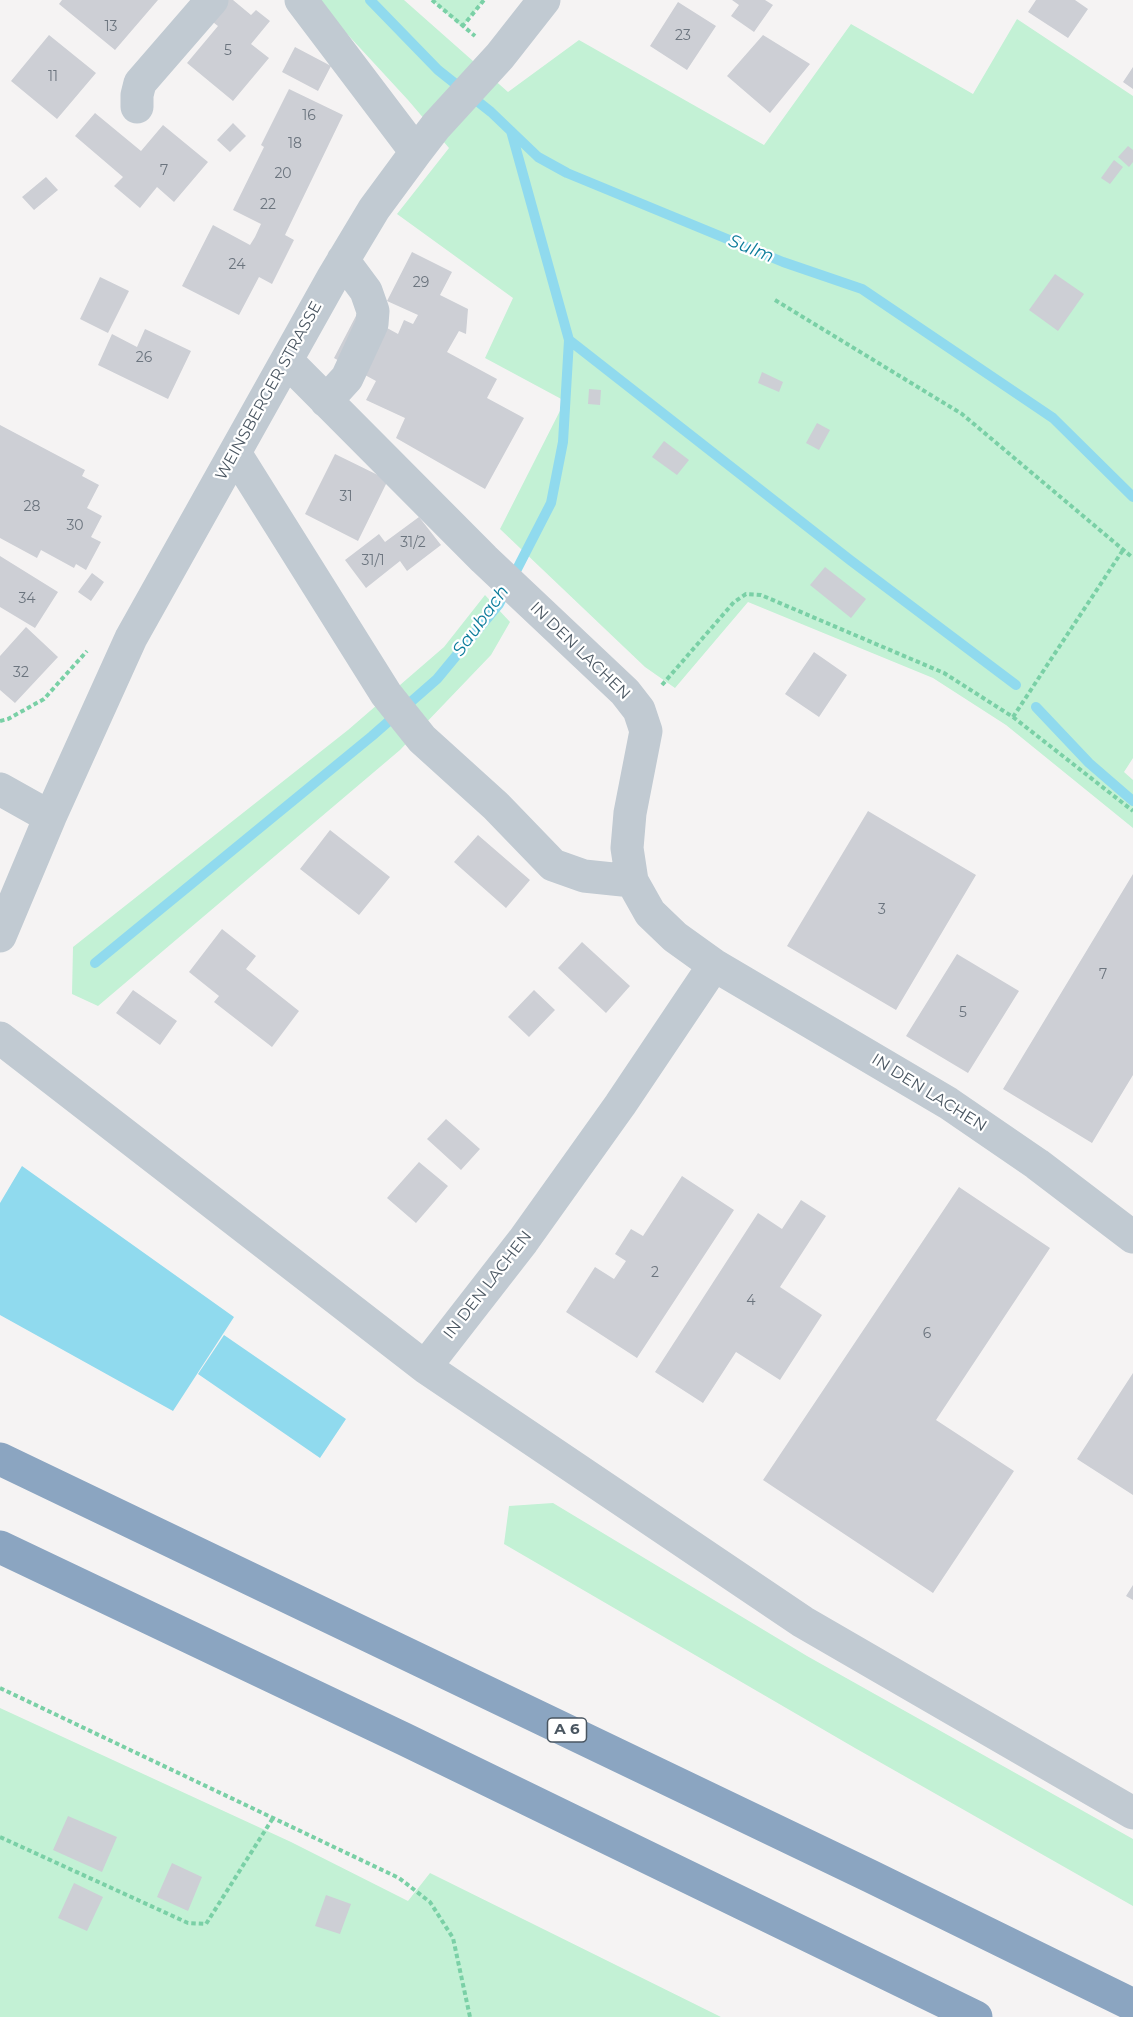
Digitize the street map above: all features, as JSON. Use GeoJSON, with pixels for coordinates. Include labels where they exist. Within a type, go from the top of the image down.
{"type":"FeatureCollection","features":[{"type":"Feature","properties":{"kind":"highway","name":"A 6"},"geometry":{"type":"LineString","coordinates":[[0,1459],[870,1876],[1133,2005]]}},
{"type":"Feature","properties":{"kind":"highway"},"geometry":{"type":"LineString","coordinates":[[0,1546],[976,2017]]}},
{"type":"Feature","properties":{"kind":"street"},"geometry":{"type":"LineString","coordinates":[[137,107],[140,83],[212,0]]}},
{"type":"Feature","properties":{"kind":"street"},"geometry":{"type":"LineString","coordinates":[[301,0],[416,152]]}},
{"type":"Feature","properties":{"kind":"street","name":"WEINSBERGER STRASSE"},"geometry":{"type":"LineString","coordinates":[[0,936],[50,817],[131,638],[343,260],[374,209],[436,126],[500,56],[544,0]]}},
{"type":"Feature","properties":{"kind":"street"},"geometry":{"type":"LineString","coordinates":[[326,401],[347,378],[372,324],[373,311],[366,291],[343,260]]}},
{"type":"Feature","properties":{"kind":"street","name":"IN DEN LACHEN"},"geometry":{"type":"LineString","coordinates":[[287,361],[484,559],[625,692],[639,710],[646,730],[630,813],[627,848],[632,881],[650,913],[675,937],[714,965],[948,1102],[1037,1164],[1133,1238]]}},
{"type":"Feature","properties":{"kind":"street"},"geometry":{"type":"LineString","coordinates":[[235,453],[356,642],[386,694],[422,739],[496,806],[553,865],[584,876],[632,881]]}},
{"type":"Feature","properties":{"kind":"street"},"geometry":{"type":"LineString","coordinates":[[0,789],[50,817]]}},
{"type":"Feature","properties":{"kind":"street","name":"IN DEN LACHEN"},"geometry":{"type":"LineString","coordinates":[[425,1367],[543,1213],[620,1105],[714,965]]}},
{"type":"Feature","properties":{"kind":"street"},"geometry":{"type":"LineString","coordinates":[[0,1038],[425,1367],[804,1622],[1133,1813]]}},
{"type":"Feature","properties":{"kind":"path"},"geometry":{"type":"LineString","coordinates":[[432,0],[462,27],[484,0]]}},
{"type":"Feature","properties":{"kind":"path"},"geometry":{"type":"LineString","coordinates":[[775,300],[962,414],[1133,558]]}},
{"type":"Feature","properties":{"kind":"path"},"geometry":{"type":"LineString","coordinates":[[1013,717],[1123,550]]}},
{"type":"Feature","properties":{"kind":"path"},"geometry":{"type":"LineString","coordinates":[[639,710],[734,602],[746,594],[761,595],[944,674],[1013,717],[1133,811]]}},
{"type":"Feature","properties":{"kind":"path"},"geometry":{"type":"LineString","coordinates":[[0,1688],[399,1878],[430,1902],[453,1938],[470,2017]]}},
{"type":"Feature","properties":{"kind":"path"},"geometry":{"type":"LineString","coordinates":[[0,1837],[189,1923],[206,1924],[273,1818]]}},
{"type":"Feature","properties":{"kind":"green space"},"geometry":{"type":"Polygon","coordinates":[[[318,0],[404,0],[508,92],[579,40],[764,145],[851,24],[973,94],[1017,19],[1133,96],[1133,758],[1124,772],[1133,780],[1133,828],[1006,725],[933,678],[748,602],[675,688],[645,667],[500,529],[565,401],[485,358],[513,298],[397,214],[449,148],[318,0]]]}},
{"type":"Feature","properties":{"kind":"green space"},"geometry":{"type":"Polygon","coordinates":[[[432,0],[484,0],[462,27],[432,0]]]}},
{"type":"Feature","properties":{"kind":"green space"},"geometry":{"type":"Polygon","coordinates":[[[485,595],[510,622],[491,655],[400,750],[98,1006],[72,994],[73,947],[348,730],[444,647],[485,595]]]}},
{"type":"Feature","properties":{"kind":"green space"},"geometry":{"type":"Polygon","coordinates":[[[553,1503],[807,1656],[1133,1839],[1133,1906],[504,1544],[509,1506],[553,1503]]]}},
{"type":"Feature","properties":{"kind":"green space"},"geometry":{"type":"Polygon","coordinates":[[[0,1708],[291,1842],[408,1901],[430,1873],[721,2017],[0,2017],[0,1708]]]}},
{"type":"Feature","properties":{"kind":"water"},"geometry":{"type":"Polygon","coordinates":[[[22,1166],[234,1317],[173,1411],[0,1315],[0,1203],[22,1166]]]}},
{"type":"Feature","properties":{"kind":"water"},"geometry":{"type":"Polygon","coordinates":[[[224,1335],[346,1419],[320,1458],[198,1374],[224,1335]]]}},
{"type":"Feature","properties":{"kind":"building"},"geometry":{"type":"Polygon","coordinates":[[[62,0],[158,0],[115,50],[59,4],[62,0]]]}},
{"type":"Feature","properties":{"kind":"building"},"geometry":{"type":"Polygon","coordinates":[[[226,0],[233,0],[251,15],[256,10],[270,21],[251,44],[269,58],[233,101],[187,63],[218,26],[209,19],[226,0]]]}},
{"type":"Feature","properties":{"kind":"building"},"geometry":{"type":"Polygon","coordinates":[[[732,0],[765,0],[773,5],[754,32],[731,16],[739,5],[732,0]]]}},
{"type":"Feature","properties":{"kind":"building"},"geometry":{"type":"Polygon","coordinates":[[[1036,0],[1075,0],[1088,9],[1068,38],[1028,12],[1036,0]]]}},
{"type":"Feature","properties":{"kind":"building"},"geometry":{"type":"Polygon","coordinates":[[[678,2],[716,26],[687,70],[650,46],[678,2]]]}},
{"type":"Feature","properties":{"kind":"building"},"geometry":{"type":"Polygon","coordinates":[[[49,35],[96,73],[57,119],[11,81],[49,35]]]}},
{"type":"Feature","properties":{"kind":"building"},"geometry":{"type":"Polygon","coordinates":[[[763,35],[810,64],[770,113],[727,76],[763,35]]]}},
{"type":"Feature","properties":{"kind":"building"},"geometry":{"type":"Polygon","coordinates":[[[295,47],[331,66],[318,91],[282,72],[295,47]]]}},
{"type":"Feature","properties":{"kind":"building"},"geometry":{"type":"Polygon","coordinates":[[[1133,67],[1133,89],[1123,82],[1133,67]]]}},
{"type":"Feature","properties":{"kind":"building"},"geometry":{"type":"Polygon","coordinates":[[[289,89],[343,115],[285,235],[294,240],[272,284],[259,277],[239,315],[182,286],[213,225],[250,245],[255,237],[261,224],[233,210],[264,147],[261,145],[289,89]]]}},
{"type":"Feature","properties":{"kind":"building"},"geometry":{"type":"Polygon","coordinates":[[[95,113],[141,151],[163,125],[208,162],[174,202],[157,187],[140,208],[114,186],[123,177],[75,136],[95,113]]]}},
{"type":"Feature","properties":{"kind":"building"},"geometry":{"type":"Polygon","coordinates":[[[233,123],[246,136],[230,152],[217,140],[233,123]]]}},
{"type":"Feature","properties":{"kind":"building"},"geometry":{"type":"Polygon","coordinates":[[[1128,146],[1133,150],[1133,162],[1129,167],[1118,157],[1128,146]]]}},
{"type":"Feature","properties":{"kind":"building"},"geometry":{"type":"Polygon","coordinates":[[[1114,160],[1123,167],[1110,184],[1101,178],[1114,160]]]}},
{"type":"Feature","properties":{"kind":"building"},"geometry":{"type":"Polygon","coordinates":[[[46,177],[58,190],[34,210],[22,197],[46,177]]]}},
{"type":"Feature","properties":{"kind":"building"},"geometry":{"type":"Polygon","coordinates":[[[412,252],[452,272],[440,295],[468,309],[466,334],[459,331],[447,352],[497,379],[487,398],[524,418],[485,489],[396,438],[405,418],[366,400],[376,381],[334,358],[358,312],[398,334],[404,320],[413,324],[418,315],[387,301],[412,252]]]}},
{"type":"Feature","properties":{"kind":"building"},"geometry":{"type":"Polygon","coordinates":[[[1055,274],[1084,294],[1058,331],[1029,310],[1055,274]]]}},
{"type":"Feature","properties":{"kind":"building"},"geometry":{"type":"Polygon","coordinates":[[[100,277],[129,291],[108,333],[80,319],[100,277]]]}},
{"type":"Feature","properties":{"kind":"building"},"geometry":{"type":"Polygon","coordinates":[[[145,329],[191,351],[168,399],[98,365],[112,334],[137,347],[145,329]]]}},
{"type":"Feature","properties":{"kind":"building"},"geometry":{"type":"Polygon","coordinates":[[[762,372],[783,382],[779,392],[758,383],[762,372]]]}},
{"type":"Feature","properties":{"kind":"building"},"geometry":{"type":"Polygon","coordinates":[[[589,389],[601,390],[600,405],[588,404],[589,389]]]}},
{"type":"Feature","properties":{"kind":"building"},"geometry":{"type":"Polygon","coordinates":[[[817,423],[830,430],[819,450],[806,443],[817,423]]]}},
{"type":"Feature","properties":{"kind":"building"},"geometry":{"type":"Polygon","coordinates":[[[0,425],[85,470],[82,476],[99,485],[87,508],[102,516],[91,537],[101,542],[86,570],[76,564],[74,568],[41,550],[37,558],[0,538],[0,425]]]}},
{"type":"Feature","properties":{"kind":"building"},"geometry":{"type":"Polygon","coordinates":[[[664,441],[689,460],[677,475],[652,457],[664,441]]]}},
{"type":"Feature","properties":{"kind":"building"},"geometry":{"type":"Polygon","coordinates":[[[335,454],[388,480],[358,541],[305,514],[335,454]]]}},
{"type":"Feature","properties":{"kind":"building"},"geometry":{"type":"Polygon","coordinates":[[[419,517],[441,545],[407,571],[400,561],[366,588],[345,560],[379,534],[385,542],[419,517]]]}},
{"type":"Feature","properties":{"kind":"building"},"geometry":{"type":"Polygon","coordinates":[[[0,556],[58,592],[35,628],[0,607],[0,556]]]}},
{"type":"Feature","properties":{"kind":"building"},"geometry":{"type":"Polygon","coordinates":[[[825,567],[866,599],[851,618],[810,585],[825,567]]]}},
{"type":"Feature","properties":{"kind":"building"},"geometry":{"type":"Polygon","coordinates":[[[92,573],[104,582],[91,601],[78,592],[92,573]]]}},
{"type":"Feature","properties":{"kind":"building"},"geometry":{"type":"Polygon","coordinates":[[[26,627],[58,657],[15,703],[0,690],[0,656],[26,627]]]}},
{"type":"Feature","properties":{"kind":"building"},"geometry":{"type":"Polygon","coordinates":[[[814,652],[847,675],[819,717],[785,694],[814,652]]]}},
{"type":"Feature","properties":{"kind":"building"},"geometry":{"type":"Polygon","coordinates":[[[868,811],[976,875],[896,1010],[787,946],[868,811]]]}},
{"type":"Feature","properties":{"kind":"building"},"geometry":{"type":"Polygon","coordinates":[[[330,830],[390,877],[359,915],[300,869],[330,830]]]}},
{"type":"Feature","properties":{"kind":"building"},"geometry":{"type":"Polygon","coordinates":[[[478,835],[530,880],[506,908],[454,862],[478,835]]]}},
{"type":"Feature","properties":{"kind":"building"},"geometry":{"type":"Polygon","coordinates":[[[1133,874],[1133,1075],[1092,1143],[1003,1089],[1133,874]]]}},
{"type":"Feature","properties":{"kind":"building"},"geometry":{"type":"Polygon","coordinates":[[[222,929],[256,956],[246,969],[299,1011],[272,1047],[214,1002],[219,996],[189,972],[222,929]]]}},
{"type":"Feature","properties":{"kind":"building"},"geometry":{"type":"Polygon","coordinates":[[[582,942],[630,986],[606,1013],[558,968],[582,942]]]}},
{"type":"Feature","properties":{"kind":"building"},"geometry":{"type":"Polygon","coordinates":[[[957,954],[1019,991],[968,1073],[906,1036],[957,954]]]}},
{"type":"Feature","properties":{"kind":"building"},"geometry":{"type":"Polygon","coordinates":[[[133,990],[177,1021],[160,1045],[116,1013],[133,990]]]}},
{"type":"Feature","properties":{"kind":"building"},"geometry":{"type":"Polygon","coordinates":[[[534,990],[555,1010],[529,1037],[508,1017],[534,990]]]}},
{"type":"Feature","properties":{"kind":"building"},"geometry":{"type":"Polygon","coordinates":[[[446,1119],[480,1149],[461,1170],[427,1139],[446,1119]]]}},
{"type":"Feature","properties":{"kind":"building"},"geometry":{"type":"Polygon","coordinates":[[[419,1162],[448,1186],[416,1223],[387,1198],[419,1162]]]}},
{"type":"Feature","properties":{"kind":"building"},"geometry":{"type":"Polygon","coordinates":[[[682,1176],[734,1210],[637,1358],[566,1312],[595,1267],[614,1279],[626,1261],[615,1254],[631,1229],[643,1236],[682,1176]]]}},
{"type":"Feature","properties":{"kind":"building"},"geometry":{"type":"Polygon","coordinates":[[[959,1187],[1050,1248],[936,1420],[1014,1471],[933,1593],[763,1480],[959,1187]]]}},
{"type":"Feature","properties":{"kind":"building"},"geometry":{"type":"Polygon","coordinates":[[[801,1200],[826,1216],[780,1287],[822,1315],[780,1380],[736,1352],[703,1403],[655,1372],[758,1213],[782,1229],[801,1200]]]}},
{"type":"Feature","properties":{"kind":"building"},"geometry":{"type":"Polygon","coordinates":[[[1133,1373],[1133,1495],[1077,1459],[1133,1373]]]}},
{"type":"Feature","properties":{"kind":"building"},"geometry":{"type":"Polygon","coordinates":[[[1133,1585],[1133,1600],[1126,1596],[1133,1585]]]}},
{"type":"Feature","properties":{"kind":"building"},"geometry":{"type":"Polygon","coordinates":[[[68,1816],[117,1837],[102,1872],[53,1850],[68,1816]]]}},
{"type":"Feature","properties":{"kind":"building"},"geometry":{"type":"Polygon","coordinates":[[[172,1863],[202,1877],[188,1911],[157,1897],[172,1863]]]}},
{"type":"Feature","properties":{"kind":"building"},"geometry":{"type":"Polygon","coordinates":[[[74,1883],[103,1897],[87,1931],[58,1918],[74,1883]]]}},
{"type":"Feature","properties":{"kind":"building"},"geometry":{"type":"Polygon","coordinates":[[[326,1895],[351,1904],[340,1934],[315,1926],[326,1895]]]}},
{"type":"Feature","properties":{"kind":"waterway","name":"Sulm"},"geometry":{"type":"LineString","coordinates":[[370,0],[438,70],[491,112],[538,157],[567,173],[783,262],[862,289],[1053,418],[1133,497]]}},
{"type":"Feature","properties":{"kind":"waterway","name":"Saubach"},"geometry":{"type":"LineString","coordinates":[[95,963],[372,736],[437,679],[499,604],[551,503],[563,442],[569,340],[511,131]]}},
{"type":"Feature","properties":{"kind":"waterway"},"geometry":{"type":"LineString","coordinates":[[569,340],[850,560],[1016,685]]}},
{"type":"Feature","properties":{"kind":"waterway"},"geometry":{"type":"LineString","coordinates":[[1036,707],[1089,763],[1133,801]]}}]}
